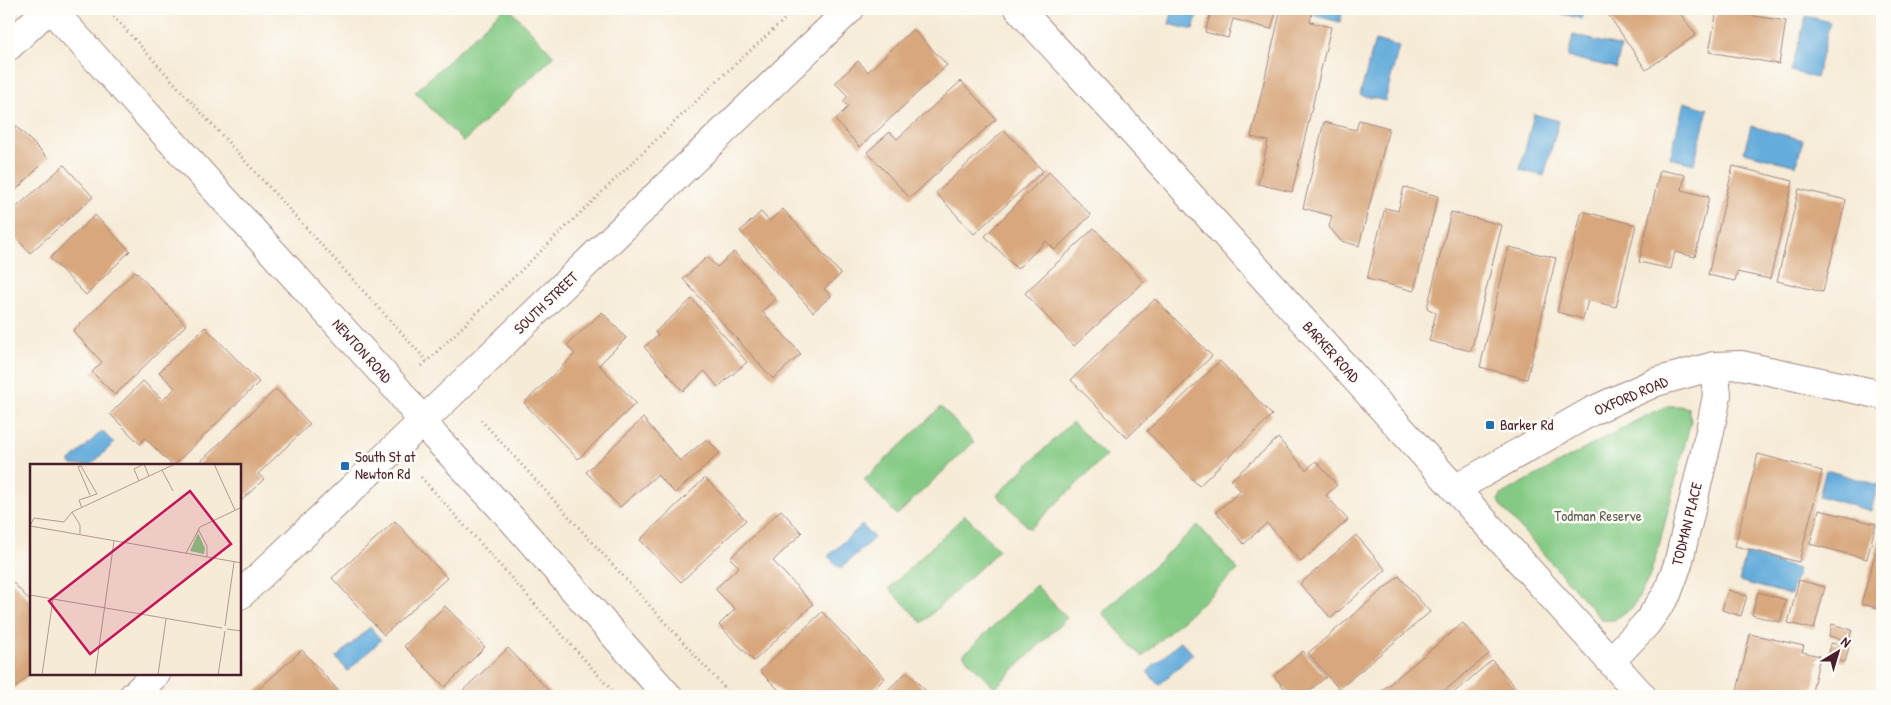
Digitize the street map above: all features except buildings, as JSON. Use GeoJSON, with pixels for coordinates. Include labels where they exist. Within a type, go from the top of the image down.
{"type":"FeatureCollection","features":[{"type":"Feature","properties":{"kind":"street"},"geometry":{"type":"LineString","coordinates":[[9,46],[49,9]]}},
{"type":"Feature","properties":{"kind":"street","name":"NEWTON ROAD"},"geometry":{"type":"LineString","coordinates":[[49,9],[397,389],[435,437],[509,516],[668,696]]}},
{"type":"Feature","properties":{"kind":"street","name":"SOUTH STREET"},"geometry":{"type":"LineString","coordinates":[[241,594],[850,9]]}},
{"type":"Feature","properties":{"kind":"street","name":"BARKER ROAD"},"geometry":{"type":"LineString","coordinates":[[1019,9],[1132,131],[1642,696]]}},
{"type":"Feature","properties":{"kind":"street","name":"OXFORD ROAD"},"geometry":{"type":"LineString","coordinates":[[1455,489],[1600,408],[1656,382],[1714,366],[1741,365],[1882,395]]}},
{"type":"Feature","properties":{"kind":"street","name":"TODMAN PLACE"},"geometry":{"type":"LineString","coordinates":[[1611,661],[1648,623],[1667,594],[1678,564],[1717,395],[1714,366]]}},
{"type":"Feature","properties":{"kind":"street"},"geometry":{"type":"LineString","coordinates":[[133,696],[155,675]]}},
{"type":"Feature","properties":{"kind":"path"},"geometry":{"type":"LineString","coordinates":[[106,9],[427,362]]}},
{"type":"Feature","properties":{"kind":"path"},"geometry":{"type":"LineString","coordinates":[[422,366],[718,80],[796,9]]}},
{"type":"Feature","properties":{"kind":"path"},"geometry":{"type":"LineString","coordinates":[[481,420],[732,696]]}},
{"type":"Feature","properties":{"kind":"path"},"geometry":{"type":"LineString","coordinates":[[421,477],[617,696]]}},
{"type":"Feature","properties":{"kind":"green space"},"geometry":{"type":"Polygon","coordinates":[[[503,9],[510,9],[554,56],[463,142],[415,92],[503,9]]]}},
{"type":"Feature","properties":{"kind":"green space","name":"Todman Reserve"},"geometry":{"type":"Polygon","coordinates":[[[1668,406],[1688,408],[1691,420],[1649,578],[1633,607],[1614,620],[1602,620],[1500,505],[1498,500],[1502,494],[1645,416],[1668,406]]]}},
{"type":"Feature","properties":{"kind":"green space"},"geometry":{"type":"Polygon","coordinates":[[[941,407],[974,442],[897,515],[864,480],[941,407]]]}},
{"type":"Feature","properties":{"kind":"green space"},"geometry":{"type":"Polygon","coordinates":[[[1072,422],[1106,456],[1030,529],[997,495],[1072,422]]]}},
{"type":"Feature","properties":{"kind":"green space"},"geometry":{"type":"Polygon","coordinates":[[[965,515],[999,550],[922,623],[889,588],[965,515]]]}},
{"type":"Feature","properties":{"kind":"green space"},"geometry":{"type":"Polygon","coordinates":[[[1198,525],[1238,570],[1142,657],[1102,613],[1198,525]]]}},
{"type":"Feature","properties":{"kind":"green space"},"geometry":{"type":"Polygon","coordinates":[[[1036,585],[1067,618],[995,688],[963,655],[1036,585]]]}},
{"type":"Feature","properties":{"kind":"water"},"geometry":{"type":"Polygon","coordinates":[[[1173,9],[1199,9],[1193,30],[1169,24],[1173,9]]]}},
{"type":"Feature","properties":{"kind":"water"},"geometry":{"type":"Polygon","coordinates":[[[1317,9],[1343,9],[1340,22],[1315,16],[1317,9]]]}},
{"type":"Feature","properties":{"kind":"water"},"geometry":{"type":"Polygon","coordinates":[[[1560,9],[1585,9],[1582,19],[1559,13],[1560,9]]]}},
{"type":"Feature","properties":{"kind":"water"},"geometry":{"type":"Polygon","coordinates":[[[1806,16],[1830,22],[1816,78],[1791,71],[1806,16]]]}},
{"type":"Feature","properties":{"kind":"water"},"geometry":{"type":"Polygon","coordinates":[[[1573,35],[1621,47],[1616,68],[1568,57],[1573,35]]]}},
{"type":"Feature","properties":{"kind":"water"},"geometry":{"type":"Polygon","coordinates":[[[1375,40],[1399,46],[1385,101],[1360,95],[1375,40]]]}},
{"type":"Feature","properties":{"kind":"water"},"geometry":{"type":"Polygon","coordinates":[[[1684,102],[1708,109],[1694,164],[1670,158],[1684,102]]]}},
{"type":"Feature","properties":{"kind":"water"},"geometry":{"type":"Polygon","coordinates":[[[1534,114],[1559,121],[1544,176],[1520,170],[1534,114]]]}},
{"type":"Feature","properties":{"kind":"water"},"geometry":{"type":"Polygon","coordinates":[[[1751,126],[1803,140],[1796,166],[1744,152],[1751,126]]]}},
{"type":"Feature","properties":{"kind":"water"},"geometry":{"type":"Polygon","coordinates":[[[102,431],[114,443],[92,464],[71,464],[69,462],[102,431]]]}},
{"type":"Feature","properties":{"kind":"water"},"geometry":{"type":"Polygon","coordinates":[[[1826,470],[1878,485],[1871,511],[1819,496],[1826,470]]]}},
{"type":"Feature","properties":{"kind":"water"},"geometry":{"type":"Polygon","coordinates":[[[862,525],[874,538],[840,569],[828,556],[862,525]]]}},
{"type":"Feature","properties":{"kind":"water"},"geometry":{"type":"Polygon","coordinates":[[[1746,554],[1798,569],[1791,595],[1739,581],[1746,554]]]}},
{"type":"Feature","properties":{"kind":"water"},"geometry":{"type":"Polygon","coordinates":[[[370,627],[381,640],[348,671],[336,658],[370,627]]]}},
{"type":"Feature","properties":{"kind":"water"},"geometry":{"type":"Polygon","coordinates":[[[1181,641],[1193,654],[1159,685],[1147,672],[1181,641]]]}},
{"type":"Feature","properties":{"kind":"place","name":"Barker Rd"},"geometry":{"type":"Point","coordinates":[1490,425]}},
{"type":"Feature","properties":{"kind":"place","name":"South St at Newton Rd"},"geometry":{"type":"Point","coordinates":[345,466]}}]}
